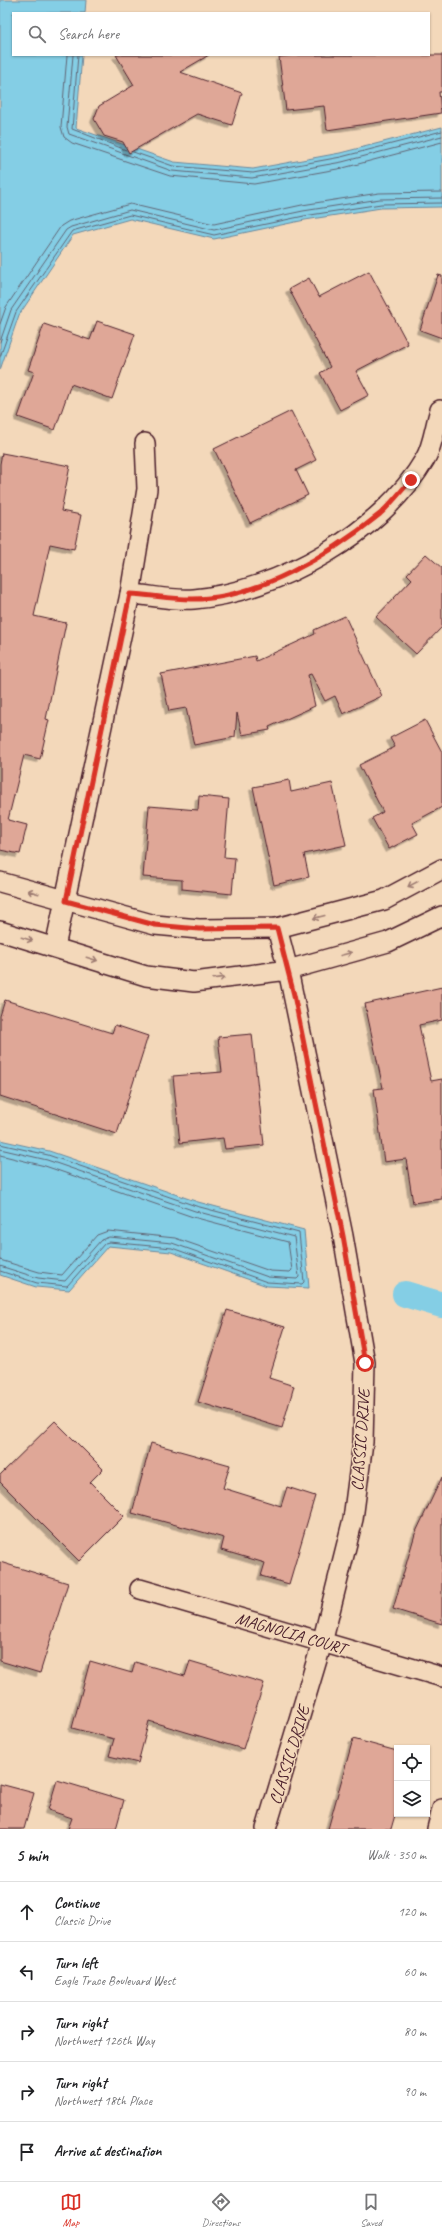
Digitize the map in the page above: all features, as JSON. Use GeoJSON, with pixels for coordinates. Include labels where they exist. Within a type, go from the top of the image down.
{"type":"FeatureCollection","features":[{"type":"Feature","properties":{"kind":"street"},"geometry":{"type":"LineString","coordinates":[[130,594],[192,599],[236,593],[286,575],[331,550],[381,513],[411,480],[426,458],[440,410]]}},
{"type":"Feature","properties":{"kind":"street"},"geometry":{"type":"LineString","coordinates":[[54,947],[66,901],[130,594],[147,489],[145,443]]}},
{"type":"Feature","properties":{"kind":"street"},"geometry":{"type":"LineString","coordinates":[[0,882],[155,925],[199,929],[277,928],[384,900],[442,869]]}},
{"type":"Feature","properties":{"kind":"street"},"geometry":{"type":"LineString","coordinates":[[0,931],[146,976],[194,982],[288,970],[388,942],[442,916]]}},
{"type":"Feature","properties":{"kind":"street","name":"CLASSIC DRIVE"},"geometry":{"type":"LineString","coordinates":[[266,1829],[322,1643],[353,1519],[363,1442],[365,1363],[343,1236],[288,970],[277,928]]}},
{"type":"Feature","properties":{"kind":"street","name":"MAGNOLIA COURT"},"geometry":{"type":"LineString","coordinates":[[140,1588],[322,1643],[442,1677]]}},
{"type":"Feature","properties":{"kind":"street"},"geometry":{"type":"LineString","coordinates":[[437,1829],[442,1809]]}},
{"type":"Feature","properties":{"kind":"water"},"geometry":{"type":"Polygon","coordinates":[[[0,0],[86,0],[85,12],[12,12],[12,56],[82,56],[76,128],[174,162],[253,169],[340,153],[442,127],[442,207],[381,208],[305,220],[214,239],[130,219],[73,235],[19,315],[0,370],[0,0]]]}},
{"type":"Feature","properties":{"kind":"water"},"geometry":{"type":"Polygon","coordinates":[[[0,1140],[49,1151],[198,1202],[304,1230],[309,1288],[267,1286],[171,1252],[108,1246],[69,1290],[36,1287],[0,1275],[0,1140]]]}},
{"type":"Feature","properties":{"kind":"building"},"geometry":{"type":"Polygon","coordinates":[[[442,55],[442,92],[439,92],[441,113],[327,130],[324,106],[286,110],[279,57],[442,55]]]}},
{"type":"Feature","properties":{"kind":"building"},"geometry":{"type":"Polygon","coordinates":[[[117,56],[207,56],[180,72],[242,93],[232,125],[197,114],[129,153],[123,142],[104,136],[94,119],[99,106],[134,85],[117,56]]]}},
{"type":"Feature","properties":{"kind":"building"},"geometry":{"type":"Polygon","coordinates":[[[369,271],[408,344],[356,371],[369,395],[340,410],[320,373],[330,367],[289,289],[309,278],[319,297],[369,271]]]}},
{"type":"Feature","properties":{"kind":"building"},"geometry":{"type":"Polygon","coordinates":[[[438,275],[442,276],[442,338],[420,330],[438,275]]]}},
{"type":"Feature","properties":{"kind":"building"},"geometry":{"type":"Polygon","coordinates":[[[97,321],[135,334],[112,399],[71,384],[55,430],[18,417],[34,372],[28,370],[44,324],[90,340],[97,321]]]}},
{"type":"Feature","properties":{"kind":"building"},"geometry":{"type":"Polygon","coordinates":[[[291,411],[316,460],[296,470],[308,495],[250,523],[214,449],[291,411]]]}},
{"type":"Feature","properties":{"kind":"building"},"geometry":{"type":"Polygon","coordinates":[[[2,453],[70,466],[61,511],[81,515],[74,549],[50,544],[34,616],[66,623],[46,719],[49,720],[40,759],[24,755],[8,820],[27,825],[20,854],[0,850],[0,464],[2,453]]]}},
{"type":"Feature","properties":{"kind":"building"},"geometry":{"type":"Polygon","coordinates":[[[426,554],[442,568],[442,627],[416,654],[376,617],[412,579],[407,574],[426,554]]]}},
{"type":"Feature","properties":{"kind":"building"},"geometry":{"type":"Polygon","coordinates":[[[345,616],[382,696],[343,714],[335,696],[325,701],[311,674],[308,675],[315,706],[269,727],[270,730],[242,735],[237,713],[235,737],[194,745],[186,708],[169,711],[161,674],[255,656],[256,661],[315,634],[314,630],[345,616]]]}},
{"type":"Feature","properties":{"kind":"building"},"geometry":{"type":"Polygon","coordinates":[[[425,720],[442,752],[442,807],[412,823],[418,834],[389,849],[372,818],[383,812],[359,765],[395,747],[390,738],[425,720]]]}},
{"type":"Feature","properties":{"kind":"building"},"geometry":{"type":"Polygon","coordinates":[[[289,780],[291,792],[332,783],[346,845],[304,854],[309,877],[274,885],[253,787],[289,780]]]}},
{"type":"Feature","properties":{"kind":"building"},"geometry":{"type":"Polygon","coordinates":[[[199,796],[229,799],[224,857],[235,858],[232,894],[182,889],[182,880],[143,877],[149,806],[198,810],[199,796]]]}},
{"type":"Feature","properties":{"kind":"building"},"geometry":{"type":"Polygon","coordinates":[[[442,987],[442,1020],[419,1025],[431,1081],[442,1079],[442,1199],[413,1203],[406,1159],[384,1162],[374,1089],[383,1088],[365,1004],[442,987]]]}},
{"type":"Feature","properties":{"kind":"building"},"geometry":{"type":"Polygon","coordinates":[[[5,1000],[112,1033],[115,1025],[148,1036],[117,1134],[0,1096],[0,1016],[5,1000]]]}},
{"type":"Feature","properties":{"kind":"building"},"geometry":{"type":"Polygon","coordinates":[[[252,1034],[264,1145],[225,1149],[223,1138],[180,1143],[173,1076],[222,1072],[218,1037],[252,1034]]]}},
{"type":"Feature","properties":{"kind":"building"},"geometry":{"type":"Polygon","coordinates":[[[227,1310],[285,1327],[269,1378],[294,1386],[282,1428],[198,1402],[227,1310]]]}},
{"type":"Feature","properties":{"kind":"building"},"geometry":{"type":"Polygon","coordinates":[[[55,1421],[103,1469],[90,1482],[124,1516],[79,1561],[0,1482],[0,1475],[55,1421]]]}},
{"type":"Feature","properties":{"kind":"building"},"geometry":{"type":"Polygon","coordinates":[[[151,1443],[230,1465],[223,1488],[281,1506],[287,1487],[315,1496],[289,1584],[261,1576],[265,1563],[221,1550],[224,1538],[132,1513],[151,1443]]]}},
{"type":"Feature","properties":{"kind":"building"},"geometry":{"type":"Polygon","coordinates":[[[442,1477],[442,1624],[393,1609],[415,1534],[442,1477]]]}},
{"type":"Feature","properties":{"kind":"building"},"geometry":{"type":"Polygon","coordinates":[[[0,1562],[68,1583],[40,1673],[0,1661],[0,1562]]]}},
{"type":"Feature","properties":{"kind":"building"},"geometry":{"type":"Polygon","coordinates":[[[90,1661],[132,1673],[135,1662],[185,1676],[190,1661],[264,1683],[243,1749],[149,1721],[138,1763],[109,1756],[114,1739],[72,1728],[90,1661]]]}},
{"type":"Feature","properties":{"kind":"building"},"geometry":{"type":"Polygon","coordinates":[[[353,1739],[394,1750],[394,1817],[391,1829],[328,1829],[353,1739]]]}},
{"type":"Feature","properties":{"kind":"building"},"geometry":{"type":"Polygon","coordinates":[[[57,1780],[124,1800],[116,1829],[68,1829],[72,1818],[48,1810],[57,1780]]]}},
{"type":"Feature","properties":{"kind":"building"},"geometry":{"type":"Polygon","coordinates":[[[0,1784],[34,1793],[24,1829],[0,1829],[0,1784]]]}},
{"type":"Feature","properties":{"kind":"waterway"},"geometry":{"type":"LineString","coordinates":[[405,1294],[442,1305]]}},
{"type":"Feature","properties":{"kind":"route"},"geometry":{"type":"LineString","coordinates":[[365,1363],[343,1236],[294,995],[277,928],[199,929],[155,925],[66,901],[130,594],[192,599],[236,593],[286,575],[331,550],[381,513],[411,480]]}}]}
